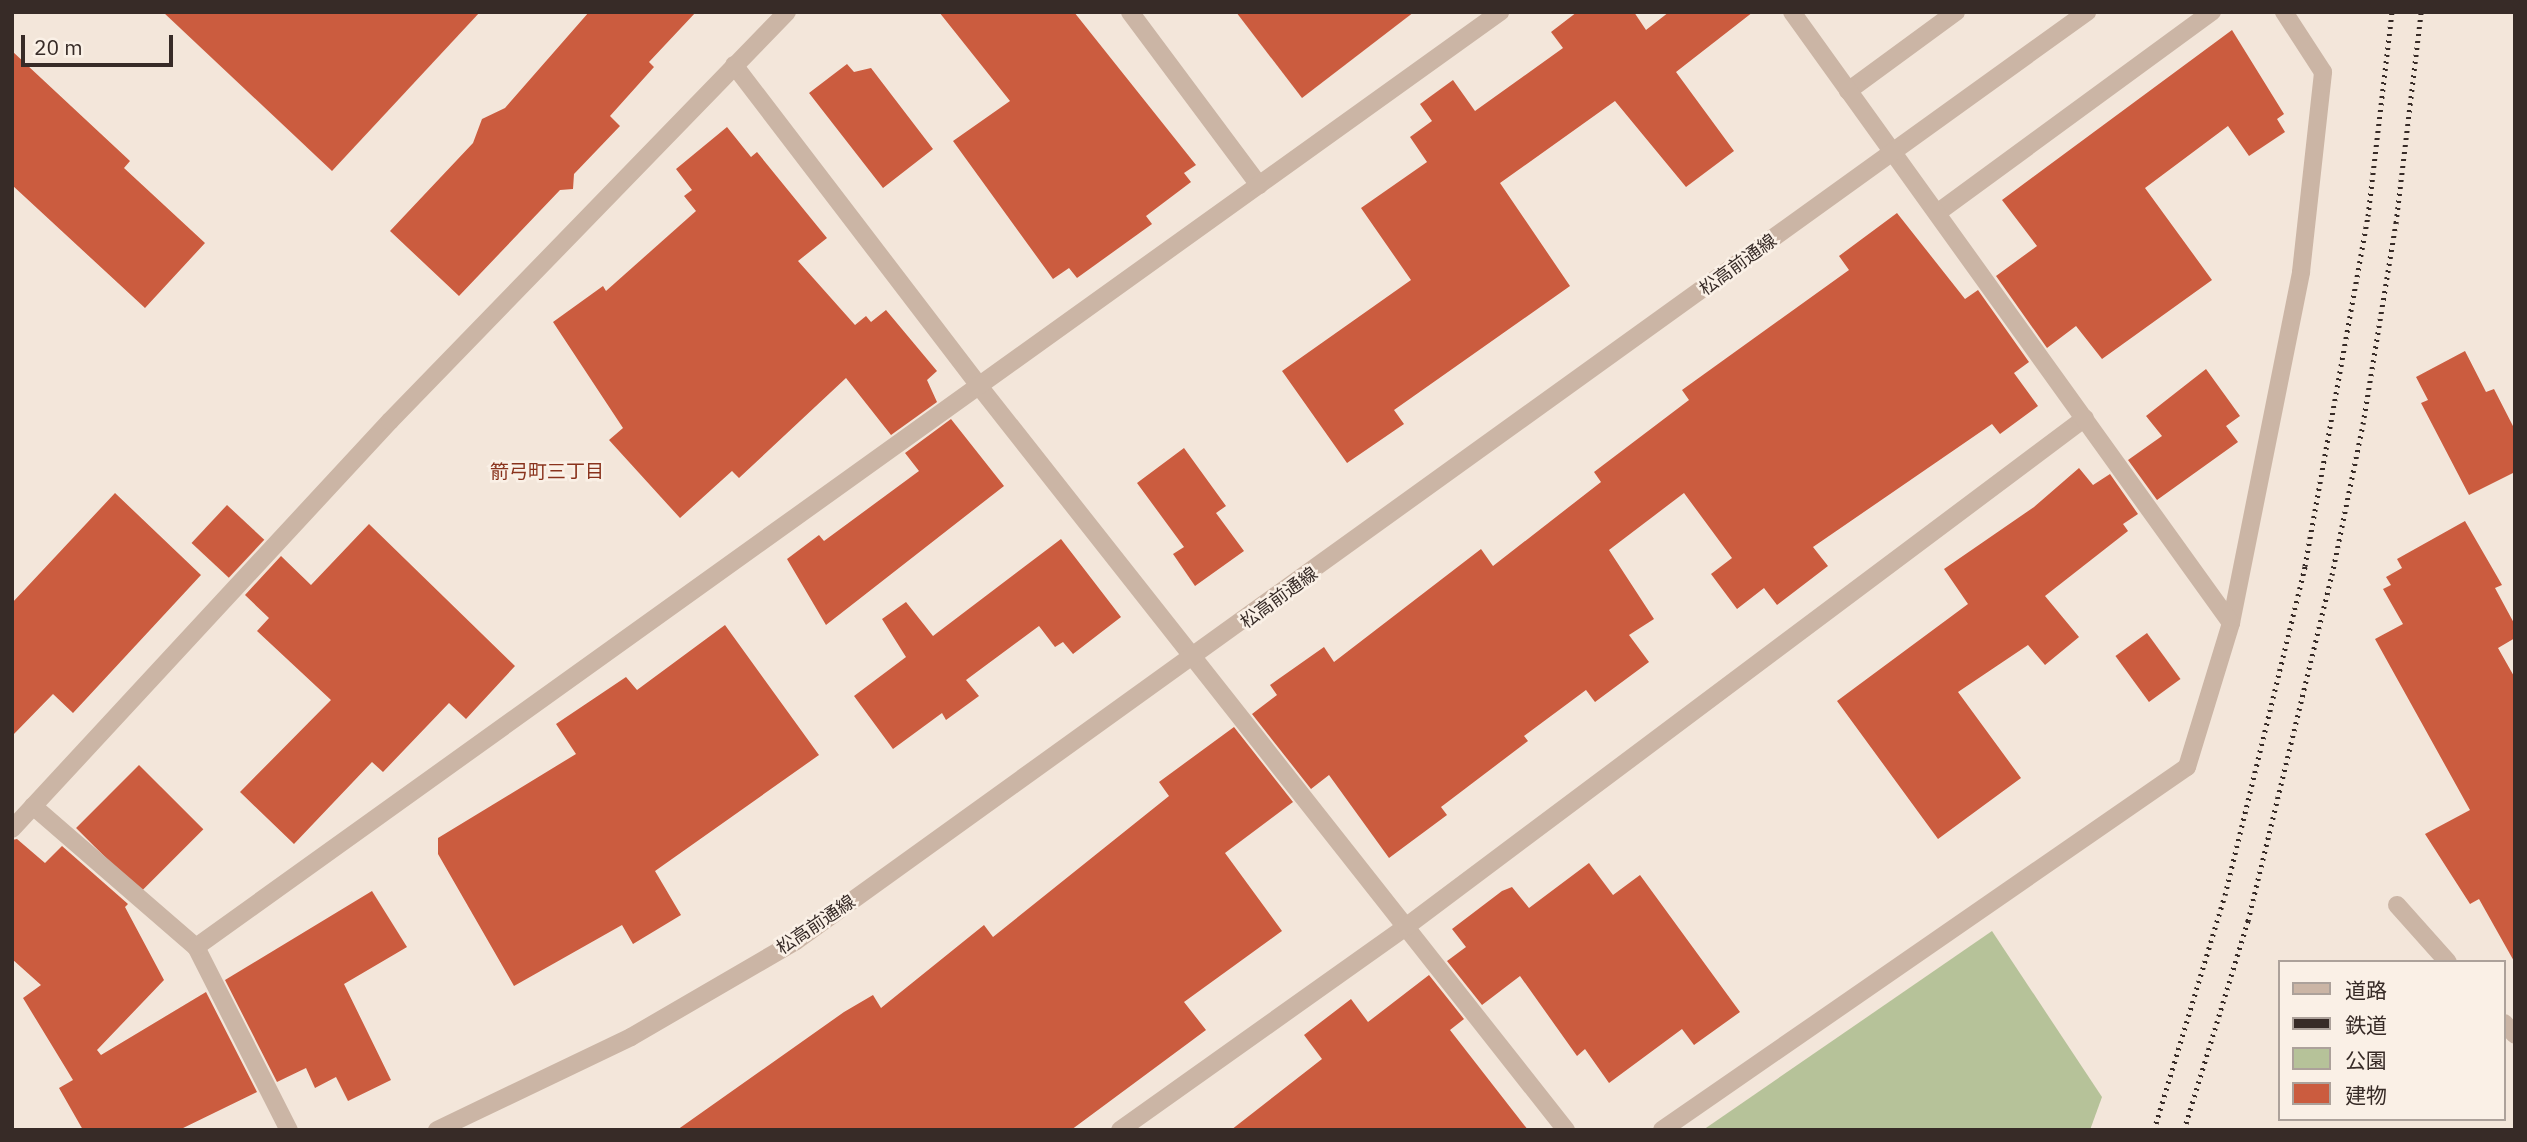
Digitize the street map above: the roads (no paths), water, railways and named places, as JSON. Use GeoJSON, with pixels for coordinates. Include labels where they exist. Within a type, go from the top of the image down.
{"type":"FeatureCollection","features":[{"type":"Feature","properties":{"kind":"street"},"geometry":{"type":"LineString","coordinates":[[12,829],[380,431],[787,12]]}},
{"type":"Feature","properties":{"kind":"street"},"geometry":{"type":"LineString","coordinates":[[1130,12],[1259,186]]}},
{"type":"Feature","properties":{"kind":"street"},"geometry":{"type":"LineString","coordinates":[[196,947],[1500,12]]}},
{"type":"Feature","properties":{"kind":"street"},"geometry":{"type":"LineString","coordinates":[[1792,12],[2231,623]]}},
{"type":"Feature","properties":{"kind":"street"},"geometry":{"type":"LineString","coordinates":[[1848,90],[1956,12]]}},
{"type":"Feature","properties":{"kind":"street","name":"松高前通線"},"geometry":{"type":"LineString","coordinates":[[439,1129],[631,1037],[796,941],[1193,660],[2087,12]]}},
{"type":"Feature","properties":{"kind":"street"},"geometry":{"type":"LineString","coordinates":[[1937,214],[2212,12]]}},
{"type":"Feature","properties":{"kind":"street"},"geometry":{"type":"LineString","coordinates":[[1662,1130],[2187,767],[2231,623],[2301,272],[2323,72],[2284,12]]}},
{"type":"Feature","properties":{"kind":"street"},"geometry":{"type":"LineString","coordinates":[[734,65],[978,386],[1566,1130]]}},
{"type":"Feature","properties":{"kind":"street"},"geometry":{"type":"LineString","coordinates":[[1120,1130],[1407,926],[2085,418]]}},
{"type":"Feature","properties":{"kind":"street"},"geometry":{"type":"LineString","coordinates":[[33,806],[196,947],[289,1130]]}},
{"type":"Feature","properties":{"kind":"street"},"geometry":{"type":"LineString","coordinates":[[2397,905],[2446,960]]}},
{"type":"Feature","properties":{"kind":"railway"},"geometry":{"type":"LineString","coordinates":[[2154,1130],[2225,895],[2305,566],[2368,216],[2392,12]]}},
{"type":"Feature","properties":{"kind":"railway"},"geometry":{"type":"LineString","coordinates":[[2184,1130],[2248,921],[2332,575],[2363,424],[2396,223],[2421,12]]}},
{"type":"Feature","properties":{"kind":"district","name":"箭弓町三丁目"},"geometry":{"type":"Point","coordinates":[547,472]}}]}
